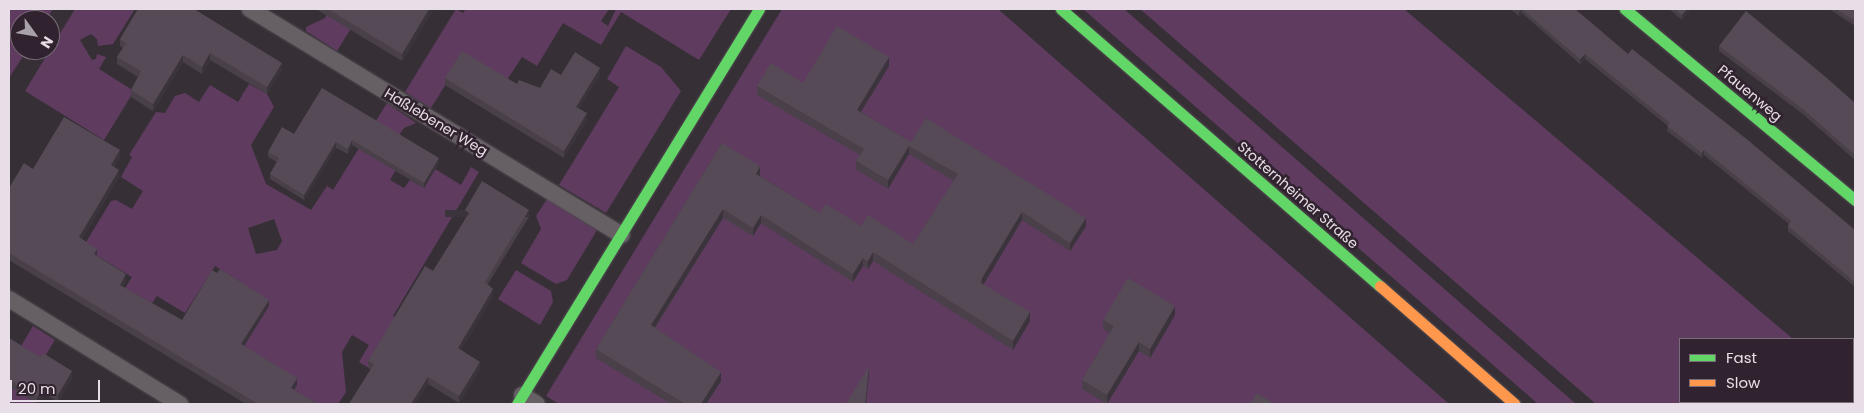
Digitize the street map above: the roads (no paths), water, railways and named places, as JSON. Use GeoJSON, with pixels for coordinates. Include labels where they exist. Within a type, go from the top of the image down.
{"type":"FeatureCollection","features":[{"type":"Feature","properties":{"kind":"street"},"geometry":{"type":"LineString","coordinates":[[520,400],[759,9]]}},
{"type":"Feature","properties":{"kind":"street","name":"Stotternheimer Straße"},"geometry":{"type":"LineString","coordinates":[[1061,9],[1505,401]]}},
{"type":"Feature","properties":{"kind":"street","name":"Pfauenweg"},"geometry":{"type":"LineString","coordinates":[[1625,9],[1855,200]]}},
{"type":"Feature","properties":{"kind":"lane","name":"Haßlebener Weg"},"geometry":{"type":"LineString","coordinates":[[250,9],[622,235]]}},
{"type":"Feature","properties":{"kind":"lane"},"geometry":{"type":"LineString","coordinates":[[9,299],[180,404]]}},
{"type":"Feature","properties":{"kind":"lane"},"geometry":{"type":"LineString","coordinates":[[520,400],[538,404]]}}]}
